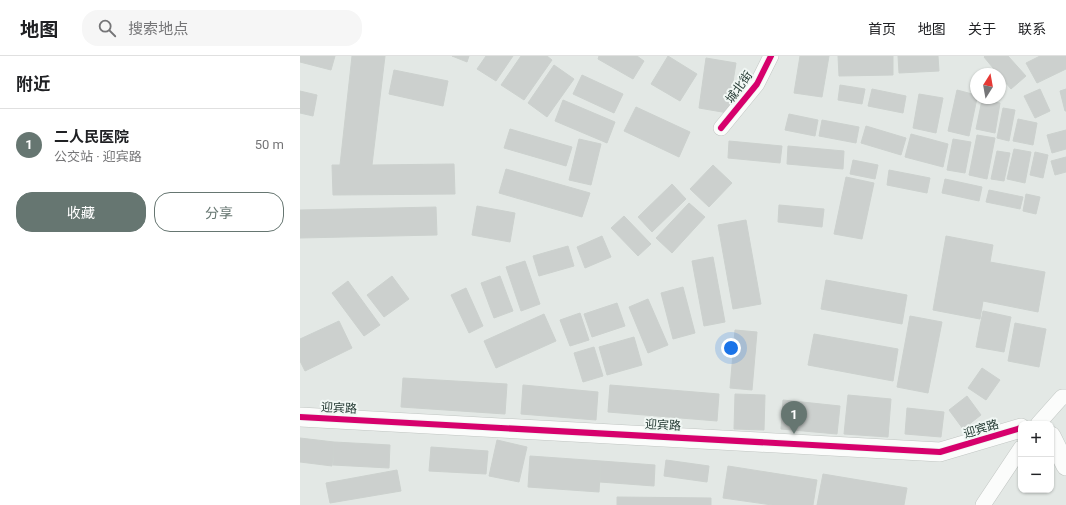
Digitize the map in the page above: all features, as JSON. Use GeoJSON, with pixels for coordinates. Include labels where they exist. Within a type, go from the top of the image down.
{"type":"FeatureCollection","features":[{"type":"Feature","properties":{"kind":"street","name":"城北街"},"geometry":{"type":"LineString","coordinates":[[721,128],[757,84],[771,56]]}},
{"type":"Feature","properties":{"kind":"street"},"geometry":{"type":"LineString","coordinates":[[1041,421],[1062,397],[1066,397]]}},
{"type":"Feature","properties":{"kind":"street","name":"迎宾路"},"geometry":{"type":"LineString","coordinates":[[300,417],[940,452],[1018,429]]}},
{"type":"Feature","properties":{"kind":"street"},"geometry":{"type":"LineString","coordinates":[[1054,442],[1066,466]]}},
{"type":"Feature","properties":{"kind":"street"},"geometry":{"type":"LineString","coordinates":[[983,505],[1018,452]]}},
{"type":"Feature","properties":{"kind":"building"},"geometry":{"type":"Polygon","coordinates":[[[300,56],[335,56],[331,70],[300,62],[300,56]]]}},
{"type":"Feature","properties":{"kind":"building"},"geometry":{"type":"Polygon","coordinates":[[[352,56],[385,56],[372,165],[454,164],[455,194],[333,195],[332,165],[340,165],[352,56]]]}},
{"type":"Feature","properties":{"kind":"building"},"geometry":{"type":"Polygon","coordinates":[[[452,56],[469,56],[467,62],[452,56]]]}},
{"type":"Feature","properties":{"kind":"building"},"geometry":{"type":"Polygon","coordinates":[[[486,56],[513,56],[496,81],[477,69],[486,56]]]}},
{"type":"Feature","properties":{"kind":"building"},"geometry":{"type":"Polygon","coordinates":[[[521,56],[547,56],[552,60],[524,100],[501,85],[521,56]]]}},
{"type":"Feature","properties":{"kind":"building"},"geometry":{"type":"Polygon","coordinates":[[[599,56],[637,56],[644,61],[633,79],[598,59],[599,56]]]}},
{"type":"Feature","properties":{"kind":"building"},"geometry":{"type":"Polygon","coordinates":[[[668,56],[697,74],[680,101],[651,84],[668,56]]]}},
{"type":"Feature","properties":{"kind":"building"},"geometry":{"type":"Polygon","coordinates":[[[800,56],[829,56],[822,97],[794,93],[800,56]]]}},
{"type":"Feature","properties":{"kind":"building"},"geometry":{"type":"Polygon","coordinates":[[[838,56],[893,56],[893,75],[839,76],[838,56]]]}},
{"type":"Feature","properties":{"kind":"building"},"geometry":{"type":"Polygon","coordinates":[[[898,56],[938,56],[939,71],[899,73],[898,56]]]}},
{"type":"Feature","properties":{"kind":"building"},"geometry":{"type":"Polygon","coordinates":[[[1008,56],[1026,76],[1011,89],[1006,83],[1006,68],[993,68],[984,57],[1008,56]]]}},
{"type":"Feature","properties":{"kind":"building"},"geometry":{"type":"Polygon","coordinates":[[[1040,56],[1066,56],[1066,69],[1037,83],[1026,63],[1040,56]]]}},
{"type":"Feature","properties":{"kind":"building"},"geometry":{"type":"Polygon","coordinates":[[[706,58],[736,63],[728,113],[699,108],[706,58]]]}},
{"type":"Feature","properties":{"kind":"building"},"geometry":{"type":"Polygon","coordinates":[[[554,65],[574,79],[547,117],[528,103],[554,65]]]}},
{"type":"Feature","properties":{"kind":"building"},"geometry":{"type":"Polygon","coordinates":[[[394,70],[448,81],[443,106],[389,94],[394,70]]]}},
{"type":"Feature","properties":{"kind":"building"},"geometry":{"type":"Polygon","coordinates":[[[582,75],[623,94],[614,113],[573,94],[582,75]]]}},
{"type":"Feature","properties":{"kind":"building"},"geometry":{"type":"Polygon","coordinates":[[[840,85],[865,89],[862,104],[838,100],[840,85]]]}},
{"type":"Feature","properties":{"kind":"building"},"geometry":{"type":"Polygon","coordinates":[[[872,89],[906,96],[903,113],[868,106],[872,89]]]}},
{"type":"Feature","properties":{"kind":"building"},"geometry":{"type":"Polygon","coordinates":[[[1040,89],[1050,111],[1035,118],[1024,96],[1040,89]]]}},
{"type":"Feature","properties":{"kind":"building"},"geometry":{"type":"Polygon","coordinates":[[[1066,89],[1066,111],[1065,111],[1060,91],[1066,89]]]}},
{"type":"Feature","properties":{"kind":"building"},"geometry":{"type":"Polygon","coordinates":[[[957,90],[970,93],[970,104],[976,104],[969,136],[948,131],[957,90]]]}},
{"type":"Feature","properties":{"kind":"building"},"geometry":{"type":"Polygon","coordinates":[[[300,91],[317,95],[313,116],[300,113],[300,91]]]}},
{"type":"Feature","properties":{"kind":"building"},"geometry":{"type":"Polygon","coordinates":[[[919,94],[943,98],[936,133],[913,128],[919,94]]]}},
{"type":"Feature","properties":{"kind":"building"},"geometry":{"type":"Polygon","coordinates":[[[563,100],[615,122],[607,143],[555,121],[563,100]]]}},
{"type":"Feature","properties":{"kind":"building"},"geometry":{"type":"Polygon","coordinates":[[[981,104],[1000,104],[995,133],[976,129],[981,104]]]}},
{"type":"Feature","properties":{"kind":"building"},"geometry":{"type":"Polygon","coordinates":[[[636,107],[690,132],[679,157],[624,131],[636,107]]]}},
{"type":"Feature","properties":{"kind":"building"},"geometry":{"type":"Polygon","coordinates":[[[1003,108],[1015,110],[1009,141],[997,138],[1003,108]]]}},
{"type":"Feature","properties":{"kind":"building"},"geometry":{"type":"Polygon","coordinates":[[[789,114],[818,120],[815,136],[785,130],[789,114]]]}},
{"type":"Feature","properties":{"kind":"building"},"geometry":{"type":"Polygon","coordinates":[[[1018,119],[1037,123],[1033,145],[1013,141],[1018,119]]]}},
{"type":"Feature","properties":{"kind":"building"},"geometry":{"type":"Polygon","coordinates":[[[822,120],[859,127],[856,143],[819,136],[822,120]]]}},
{"type":"Feature","properties":{"kind":"building"},"geometry":{"type":"Polygon","coordinates":[[[866,126],[906,138],[901,155],[861,143],[866,126]]]}},
{"type":"Feature","properties":{"kind":"building"},"geometry":{"type":"Polygon","coordinates":[[[510,129],[572,147],[566,166],[504,148],[510,129]]]}},
{"type":"Feature","properties":{"kind":"building"},"geometry":{"type":"Polygon","coordinates":[[[1066,130],[1066,149],[1052,153],[1047,135],[1066,130]]]}},
{"type":"Feature","properties":{"kind":"building"},"geometry":{"type":"Polygon","coordinates":[[[911,134],[948,144],[943,167],[905,157],[911,134]]]}},
{"type":"Feature","properties":{"kind":"building"},"geometry":{"type":"Polygon","coordinates":[[[977,135],[995,138],[987,179],[969,175],[977,135]]]}},
{"type":"Feature","properties":{"kind":"building"},"geometry":{"type":"Polygon","coordinates":[[[579,139],[601,144],[591,185],[569,180],[579,139]]]}},
{"type":"Feature","properties":{"kind":"building"},"geometry":{"type":"Polygon","coordinates":[[[953,139],[971,142],[965,173],[947,170],[953,139]]]}},
{"type":"Feature","properties":{"kind":"building"},"geometry":{"type":"Polygon","coordinates":[[[729,141],[782,146],[780,163],[728,158],[729,141]]]}},
{"type":"Feature","properties":{"kind":"building"},"geometry":{"type":"Polygon","coordinates":[[[788,146],[844,151],[843,169],[787,164],[788,146]]]}},
{"type":"Feature","properties":{"kind":"building"},"geometry":{"type":"Polygon","coordinates":[[[1014,149],[1031,152],[1025,183],[1007,179],[1014,149]]]}},
{"type":"Feature","properties":{"kind":"building"},"geometry":{"type":"Polygon","coordinates":[[[997,151],[1010,153],[1004,181],[991,179],[997,151]]]}},
{"type":"Feature","properties":{"kind":"building"},"geometry":{"type":"Polygon","coordinates":[[[1035,152],[1048,155],[1043,178],[1030,175],[1035,152]]]}},
{"type":"Feature","properties":{"kind":"building"},"geometry":{"type":"Polygon","coordinates":[[[1066,157],[1066,172],[1055,175],[1051,161],[1066,157]]]}},
{"type":"Feature","properties":{"kind":"building"},"geometry":{"type":"Polygon","coordinates":[[[853,160],[878,165],[875,179],[850,174],[853,160]]]}},
{"type":"Feature","properties":{"kind":"building"},"geometry":{"type":"Polygon","coordinates":[[[713,165],[732,183],[709,207],[690,189],[713,165]]]}},
{"type":"Feature","properties":{"kind":"building"},"geometry":{"type":"Polygon","coordinates":[[[506,169],[590,193],[582,217],[499,193],[506,169]]]}},
{"type":"Feature","properties":{"kind":"building"},"geometry":{"type":"Polygon","coordinates":[[[889,170],[930,178],[927,193],[887,185],[889,170]]]}},
{"type":"Feature","properties":{"kind":"building"},"geometry":{"type":"Polygon","coordinates":[[[846,177],[874,183],[862,239],[834,234],[846,177]]]}},
{"type":"Feature","properties":{"kind":"building"},"geometry":{"type":"Polygon","coordinates":[[[945,179],[982,187],[979,201],[942,193],[945,179]]]}},
{"type":"Feature","properties":{"kind":"building"},"geometry":{"type":"Polygon","coordinates":[[[672,184],[686,199],[652,232],[638,217],[672,184]]]}},
{"type":"Feature","properties":{"kind":"building"},"geometry":{"type":"Polygon","coordinates":[[[989,190],[1023,197],[1020,209],[986,202],[989,190]]]}},
{"type":"Feature","properties":{"kind":"building"},"geometry":{"type":"Polygon","coordinates":[[[1026,194],[1040,197],[1036,214],[1023,211],[1026,194]]]}},
{"type":"Feature","properties":{"kind":"building"},"geometry":{"type":"Polygon","coordinates":[[[689,203],[705,217],[672,253],[656,238],[689,203]]]}},
{"type":"Feature","properties":{"kind":"building"},"geometry":{"type":"Polygon","coordinates":[[[779,205],[824,209],[822,227],[778,222],[779,205]]]}},
{"type":"Feature","properties":{"kind":"building"},"geometry":{"type":"Polygon","coordinates":[[[477,206],[515,213],[510,242],[472,235],[477,206]]]}},
{"type":"Feature","properties":{"kind":"building"},"geometry":{"type":"Polygon","coordinates":[[[436,207],[437,235],[300,238],[300,210],[436,207]]]}},
{"type":"Feature","properties":{"kind":"building"},"geometry":{"type":"Polygon","coordinates":[[[624,216],[651,244],[638,256],[611,228],[624,216]]]}},
{"type":"Feature","properties":{"kind":"building"},"geometry":{"type":"Polygon","coordinates":[[[746,220],[761,304],[733,309],[718,225],[746,220]]]}},
{"type":"Feature","properties":{"kind":"building"},"geometry":{"type":"Polygon","coordinates":[[[602,236],[611,257],[585,268],[577,247],[602,236]]]}},
{"type":"Feature","properties":{"kind":"building"},"geometry":{"type":"Polygon","coordinates":[[[946,236],[993,245],[990,262],[1045,272],[1038,312],[983,301],[980,319],[933,310],[946,236]]]}},
{"type":"Feature","properties":{"kind":"building"},"geometry":{"type":"Polygon","coordinates":[[[568,246],[574,266],[539,276],[533,256],[568,246]]]}},
{"type":"Feature","properties":{"kind":"building"},"geometry":{"type":"Polygon","coordinates":[[[713,257],[725,322],[704,326],[692,261],[713,257]]]}},
{"type":"Feature","properties":{"kind":"building"},"geometry":{"type":"Polygon","coordinates":[[[525,261],[540,304],[521,311],[506,267],[525,261]]]}},
{"type":"Feature","properties":{"kind":"building"},"geometry":{"type":"Polygon","coordinates":[[[392,276],[409,299],[384,317],[367,295],[392,276]]]}},
{"type":"Feature","properties":{"kind":"building"},"geometry":{"type":"Polygon","coordinates":[[[500,276],[513,311],[494,318],[481,283],[500,276]]]}},
{"type":"Feature","properties":{"kind":"building"},"geometry":{"type":"Polygon","coordinates":[[[826,280],[907,295],[902,324],[821,309],[826,280]]]}},
{"type":"Feature","properties":{"kind":"building"},"geometry":{"type":"Polygon","coordinates":[[[348,281],[380,325],[364,336],[332,293],[348,281]]]}},
{"type":"Feature","properties":{"kind":"building"},"geometry":{"type":"Polygon","coordinates":[[[683,287],[695,333],[673,339],[661,293],[683,287]]]}},
{"type":"Feature","properties":{"kind":"building"},"geometry":{"type":"Polygon","coordinates":[[[466,288],[483,326],[469,333],[451,295],[466,288]]]}},
{"type":"Feature","properties":{"kind":"building"},"geometry":{"type":"Polygon","coordinates":[[[648,299],[668,345],[648,353],[629,307],[648,299]]]}},
{"type":"Feature","properties":{"kind":"building"},"geometry":{"type":"Polygon","coordinates":[[[617,303],[625,326],[592,337],[584,314],[617,303]]]}},
{"type":"Feature","properties":{"kind":"building"},"geometry":{"type":"Polygon","coordinates":[[[983,311],[1011,317],[1004,352],[976,347],[983,311]]]}},
{"type":"Feature","properties":{"kind":"building"},"geometry":{"type":"Polygon","coordinates":[[[580,313],[589,340],[570,346],[560,320],[580,313]]]}},
{"type":"Feature","properties":{"kind":"building"},"geometry":{"type":"Polygon","coordinates":[[[544,314],[556,341],[496,368],[484,341],[544,314]]]}},
{"type":"Feature","properties":{"kind":"building"},"geometry":{"type":"Polygon","coordinates":[[[910,316],[942,322],[928,393],[897,387],[910,316]]]}},
{"type":"Feature","properties":{"kind":"building"},"geometry":{"type":"Polygon","coordinates":[[[339,321],[352,348],[305,371],[300,361],[300,339],[339,321]]]}},
{"type":"Feature","properties":{"kind":"building"},"geometry":{"type":"Polygon","coordinates":[[[1015,323],[1046,329],[1039,367],[1008,361],[1015,323]]]}},
{"type":"Feature","properties":{"kind":"building"},"geometry":{"type":"Polygon","coordinates":[[[735,330],[757,332],[752,390],[730,388],[735,330]]]}},
{"type":"Feature","properties":{"kind":"building"},"geometry":{"type":"Polygon","coordinates":[[[814,334],[898,349],[893,381],[808,365],[814,334]]]}},
{"type":"Feature","properties":{"kind":"building"},"geometry":{"type":"Polygon","coordinates":[[[634,337],[642,365],[607,375],[599,347],[634,337]]]}},
{"type":"Feature","properties":{"kind":"building"},"geometry":{"type":"Polygon","coordinates":[[[594,347],[603,376],[583,382],[574,353],[594,347]]]}},
{"type":"Feature","properties":{"kind":"building"},"geometry":{"type":"Polygon","coordinates":[[[982,368],[1000,380],[986,400],[968,388],[982,368]]]}},
{"type":"Feature","properties":{"kind":"building"},"geometry":{"type":"Polygon","coordinates":[[[403,378],[507,384],[505,414],[401,407],[403,378]]]}},
{"type":"Feature","properties":{"kind":"building"},"geometry":{"type":"Polygon","coordinates":[[[523,385],[598,392],[596,420],[521,414],[523,385]]]}},
{"type":"Feature","properties":{"kind":"building"},"geometry":{"type":"Polygon","coordinates":[[[610,385],[719,394],[717,421],[608,412],[610,385]]]}},
{"type":"Feature","properties":{"kind":"building"},"geometry":{"type":"Polygon","coordinates":[[[735,394],[765,395],[764,430],[734,429],[735,394]]]}},
{"type":"Feature","properties":{"kind":"building"},"geometry":{"type":"Polygon","coordinates":[[[848,395],[891,399],[888,437],[844,434],[848,395]]]}},
{"type":"Feature","properties":{"kind":"building"},"geometry":{"type":"Polygon","coordinates":[[[967,396],[981,415],[963,429],[949,410],[967,396]]]}},
{"type":"Feature","properties":{"kind":"building"},"geometry":{"type":"Polygon","coordinates":[[[783,400],[840,406],[837,434],[781,429],[783,400]]]}},
{"type":"Feature","properties":{"kind":"building"},"geometry":{"type":"Polygon","coordinates":[[[907,408],[944,412],[941,437],[905,434],[907,408]]]}},
{"type":"Feature","properties":{"kind":"building"},"geometry":{"type":"Polygon","coordinates":[[[300,438],[334,442],[332,466],[300,462],[300,438]]]}},
{"type":"Feature","properties":{"kind":"building"},"geometry":{"type":"Polygon","coordinates":[[[497,440],[527,447],[519,482],[489,476],[497,440]]]}},
{"type":"Feature","properties":{"kind":"building"},"geometry":{"type":"Polygon","coordinates":[[[334,442],[390,445],[389,468],[333,465],[334,442]]]}},
{"type":"Feature","properties":{"kind":"building"},"geometry":{"type":"Polygon","coordinates":[[[431,447],[488,451],[486,474],[429,471],[431,447]]]}},
{"type":"Feature","properties":{"kind":"building"},"geometry":{"type":"Polygon","coordinates":[[[530,456],[601,461],[599,492],[528,487],[530,456]]]}},
{"type":"Feature","properties":{"kind":"building"},"geometry":{"type":"Polygon","coordinates":[[[666,460],[709,466],[707,482],[664,476],[666,460]]]}},
{"type":"Feature","properties":{"kind":"building"},"geometry":{"type":"Polygon","coordinates":[[[601,461],[655,465],[654,486],[600,482],[601,461]]]}},
{"type":"Feature","properties":{"kind":"building"},"geometry":{"type":"Polygon","coordinates":[[[728,466],[817,480],[813,505],[772,505],[723,498],[728,466]]]}},
{"type":"Feature","properties":{"kind":"building"},"geometry":{"type":"Polygon","coordinates":[[[397,470],[401,491],[330,503],[326,483],[397,470]]]}},
{"type":"Feature","properties":{"kind":"building"},"geometry":{"type":"Polygon","coordinates":[[[823,474],[907,488],[904,505],[817,505],[823,474]]]}},
{"type":"Feature","properties":{"kind":"building"},"geometry":{"type":"Polygon","coordinates":[[[617,497],[711,498],[711,505],[617,505],[617,497]]]}},
{"type":"Feature","properties":{"kind":"cycle path"},"geometry":{"type":"LineString","coordinates":[[721,128],[757,84],[771,56]]}},
{"type":"Feature","properties":{"kind":"cycle path"},"geometry":{"type":"LineString","coordinates":[[300,417],[940,452],[1018,429]]}},
{"type":"Feature","properties":{"kind":"place","name":"二人民医院"},"geometry":{"type":"Point","coordinates":[794,434]}}]}
